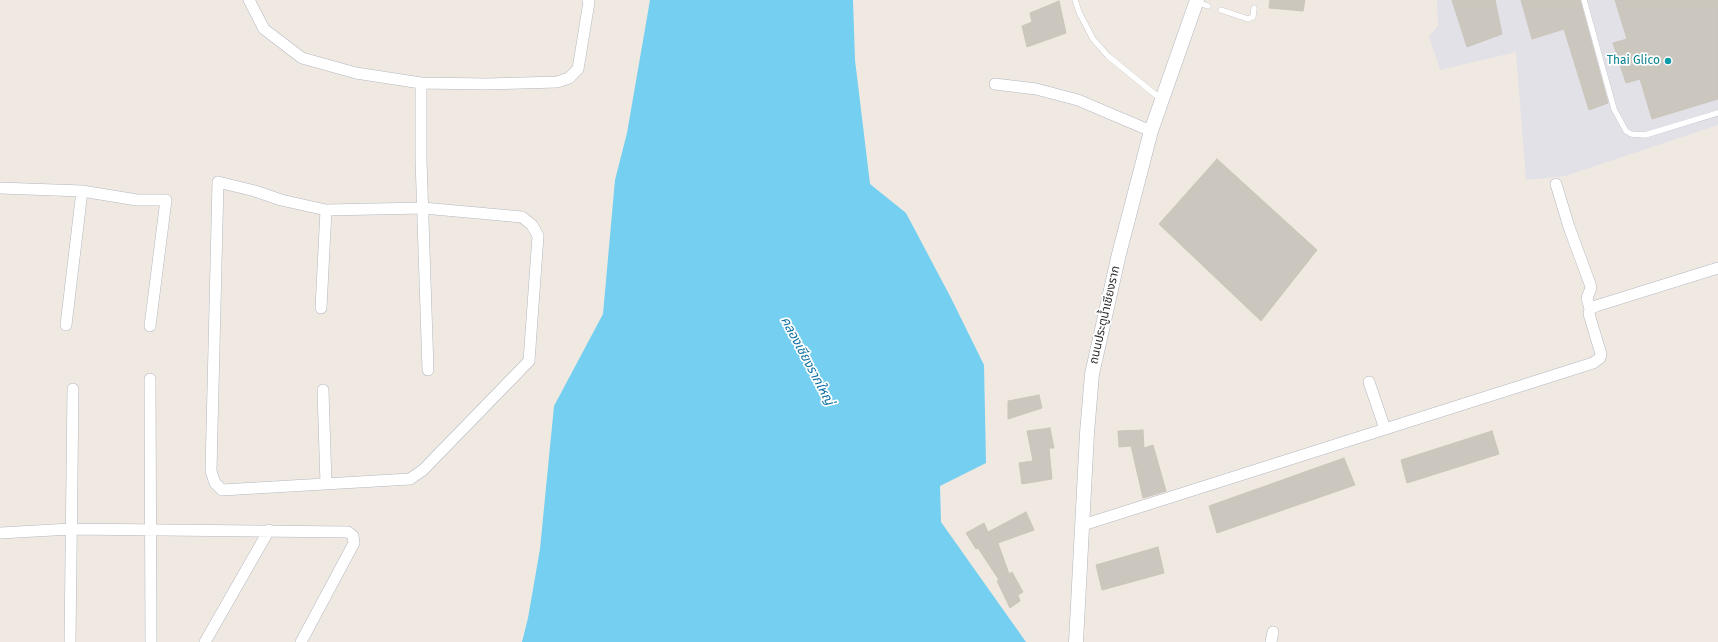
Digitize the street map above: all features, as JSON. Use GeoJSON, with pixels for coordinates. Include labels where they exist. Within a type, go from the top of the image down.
{"type":"FeatureCollection","features":[{"type":"Feature","properties":{"kind":"street"},"geometry":{"type":"LineString","coordinates":[[248,0],[264,29],[302,58],[356,74],[421,83],[557,82],[569,78],[578,69],[589,2],[588,0]]}},
{"type":"Feature","properties":{"kind":"street","name":"ถนนประตูน้ำเชียงราก"},"geometry":{"type":"LineString","coordinates":[[1076,642],[1087,433],[1092,374],[1119,254],[1151,131],[1200,3]]}},
{"type":"Feature","properties":{"kind":"street"},"geometry":{"type":"LineString","coordinates":[[421,83],[421,159],[428,370]]}},
{"type":"Feature","properties":{"kind":"street"},"geometry":{"type":"LineString","coordinates":[[995,84],[1036,89],[1078,100],[1151,131]]}},
{"type":"Feature","properties":{"kind":"street"},"geometry":{"type":"LineString","coordinates":[[218,182],[255,191],[281,200],[326,210],[423,208],[522,217],[532,226],[538,236],[528,361],[423,470],[410,479],[222,490],[214,483],[211,471],[218,182]]}},
{"type":"Feature","properties":{"kind":"street"},"geometry":{"type":"LineString","coordinates":[[1083,525],[1597,361],[1601,354],[1589,314],[1590,309],[1587,298],[1591,288],[1569,227],[1556,184]]}},
{"type":"Feature","properties":{"kind":"street"},"geometry":{"type":"LineString","coordinates":[[0,188],[82,191],[138,200],[166,200],[150,326]]}},
{"type":"Feature","properties":{"kind":"street"},"geometry":{"type":"LineString","coordinates":[[66,325],[82,191]]}},
{"type":"Feature","properties":{"kind":"street"},"geometry":{"type":"LineString","coordinates":[[321,308],[326,210]]}},
{"type":"Feature","properties":{"kind":"street"},"geometry":{"type":"LineString","coordinates":[[1590,309],[1718,268]]}},
{"type":"Feature","properties":{"kind":"street"},"geometry":{"type":"LineString","coordinates":[[150,379],[151,642]]}},
{"type":"Feature","properties":{"kind":"street"},"geometry":{"type":"LineString","coordinates":[[1369,382],[1385,429]]}},
{"type":"Feature","properties":{"kind":"street"},"geometry":{"type":"LineString","coordinates":[[70,642],[73,389]]}},
{"type":"Feature","properties":{"kind":"street"},"geometry":{"type":"LineString","coordinates":[[323,390],[326,484]]}},
{"type":"Feature","properties":{"kind":"street"},"geometry":{"type":"LineString","coordinates":[[0,533],[71,529],[348,532],[353,536],[354,543],[301,642]]}},
{"type":"Feature","properties":{"kind":"street"},"geometry":{"type":"LineString","coordinates":[[205,642],[269,530]]}},
{"type":"Feature","properties":{"kind":"lane"},"geometry":{"type":"LineString","coordinates":[[1075,0],[1079,12],[1093,39],[1108,56],[1162,100]]}},
{"type":"Feature","properties":{"kind":"lane"},"geometry":{"type":"LineString","coordinates":[[1584,0],[1614,109],[1626,131],[1631,134],[1644,135],[1718,113]]}},
{"type":"Feature","properties":{"kind":"lane"},"geometry":{"type":"LineString","coordinates":[[1221,10],[1248,19],[1253,17],[1254,8]]}},
{"type":"Feature","properties":{"kind":"shaded area"},"geometry":{"type":"Polygon","coordinates":[[[1437,0],[1718,0],[1718,125],[1565,176],[1526,180],[1516,52],[1440,70],[1429,36],[1438,26],[1437,0]]]}},
{"type":"Feature","properties":{"kind":"water","name":"คลองเชียงรากใหญ่"},"geometry":{"type":"Polygon","coordinates":[[[650,0],[853,0],[855,60],[870,184],[906,213],[951,298],[984,365],[986,463],[940,486],[941,522],[1026,642],[522,642],[528,618],[540,549],[554,406],[603,314],[615,180],[627,133],[650,0]]]}},
{"type":"Feature","properties":{"kind":"building"},"geometry":{"type":"Polygon","coordinates":[[[1270,0],[1305,0],[1303,11],[1269,8],[1270,0]]]}},
{"type":"Feature","properties":{"kind":"building"},"geometry":{"type":"Polygon","coordinates":[[[1452,0],[1495,0],[1502,34],[1467,47],[1452,0]]]}},
{"type":"Feature","properties":{"kind":"building","name":"Thai Glico"},"geometry":{"type":"Polygon","coordinates":[[[1521,0],[1580,0],[1608,103],[1589,110],[1564,29],[1532,39],[1521,0]]]}},
{"type":"Feature","properties":{"kind":"building","name":"Thai Glico"},"geometry":{"type":"Polygon","coordinates":[[[1615,0],[1718,0],[1718,99],[1652,119],[1640,79],[1626,83],[1613,43],[1627,39],[1615,0]]]}},
{"type":"Feature","properties":{"kind":"building"},"geometry":{"type":"Polygon","coordinates":[[[1059,1],[1066,33],[1027,47],[1022,26],[1032,22],[1030,13],[1059,1]]]}},
{"type":"Feature","properties":{"kind":"building"},"geometry":{"type":"Polygon","coordinates":[[[1217,159],[1317,250],[1261,321],[1159,224],[1217,159]]]}},
{"type":"Feature","properties":{"kind":"building"},"geometry":{"type":"Polygon","coordinates":[[[1039,395],[1042,408],[1008,419],[1008,401],[1039,395]]]}},
{"type":"Feature","properties":{"kind":"building"},"geometry":{"type":"Polygon","coordinates":[[[1050,428],[1054,448],[1049,448],[1052,479],[1022,484],[1019,463],[1033,461],[1027,431],[1050,428]]]}},
{"type":"Feature","properties":{"kind":"building"},"geometry":{"type":"Polygon","coordinates":[[[1143,430],[1144,448],[1153,445],[1166,491],[1143,498],[1131,446],[1119,447],[1118,431],[1143,430]]]}},
{"type":"Feature","properties":{"kind":"building"},"geometry":{"type":"Polygon","coordinates":[[[1492,431],[1499,454],[1407,483],[1401,460],[1492,431]]]}},
{"type":"Feature","properties":{"kind":"building"},"geometry":{"type":"Polygon","coordinates":[[[1344,458],[1355,485],[1217,533],[1209,506],[1344,458]]]}},
{"type":"Feature","properties":{"kind":"building"},"geometry":{"type":"Polygon","coordinates":[[[1026,512],[1034,530],[998,543],[1009,574],[1012,572],[1023,592],[1018,595],[1020,601],[1010,608],[997,581],[999,580],[978,548],[976,549],[966,533],[984,523],[988,532],[1026,512]]]}},
{"type":"Feature","properties":{"kind":"building"},"geometry":{"type":"Polygon","coordinates":[[[1158,547],[1164,573],[1102,590],[1096,565],[1158,547]]]}},
{"type":"Feature","properties":{"kind":"place","name":"Thai Glico"},"geometry":{"type":"Point","coordinates":[1668,61]}}]}
